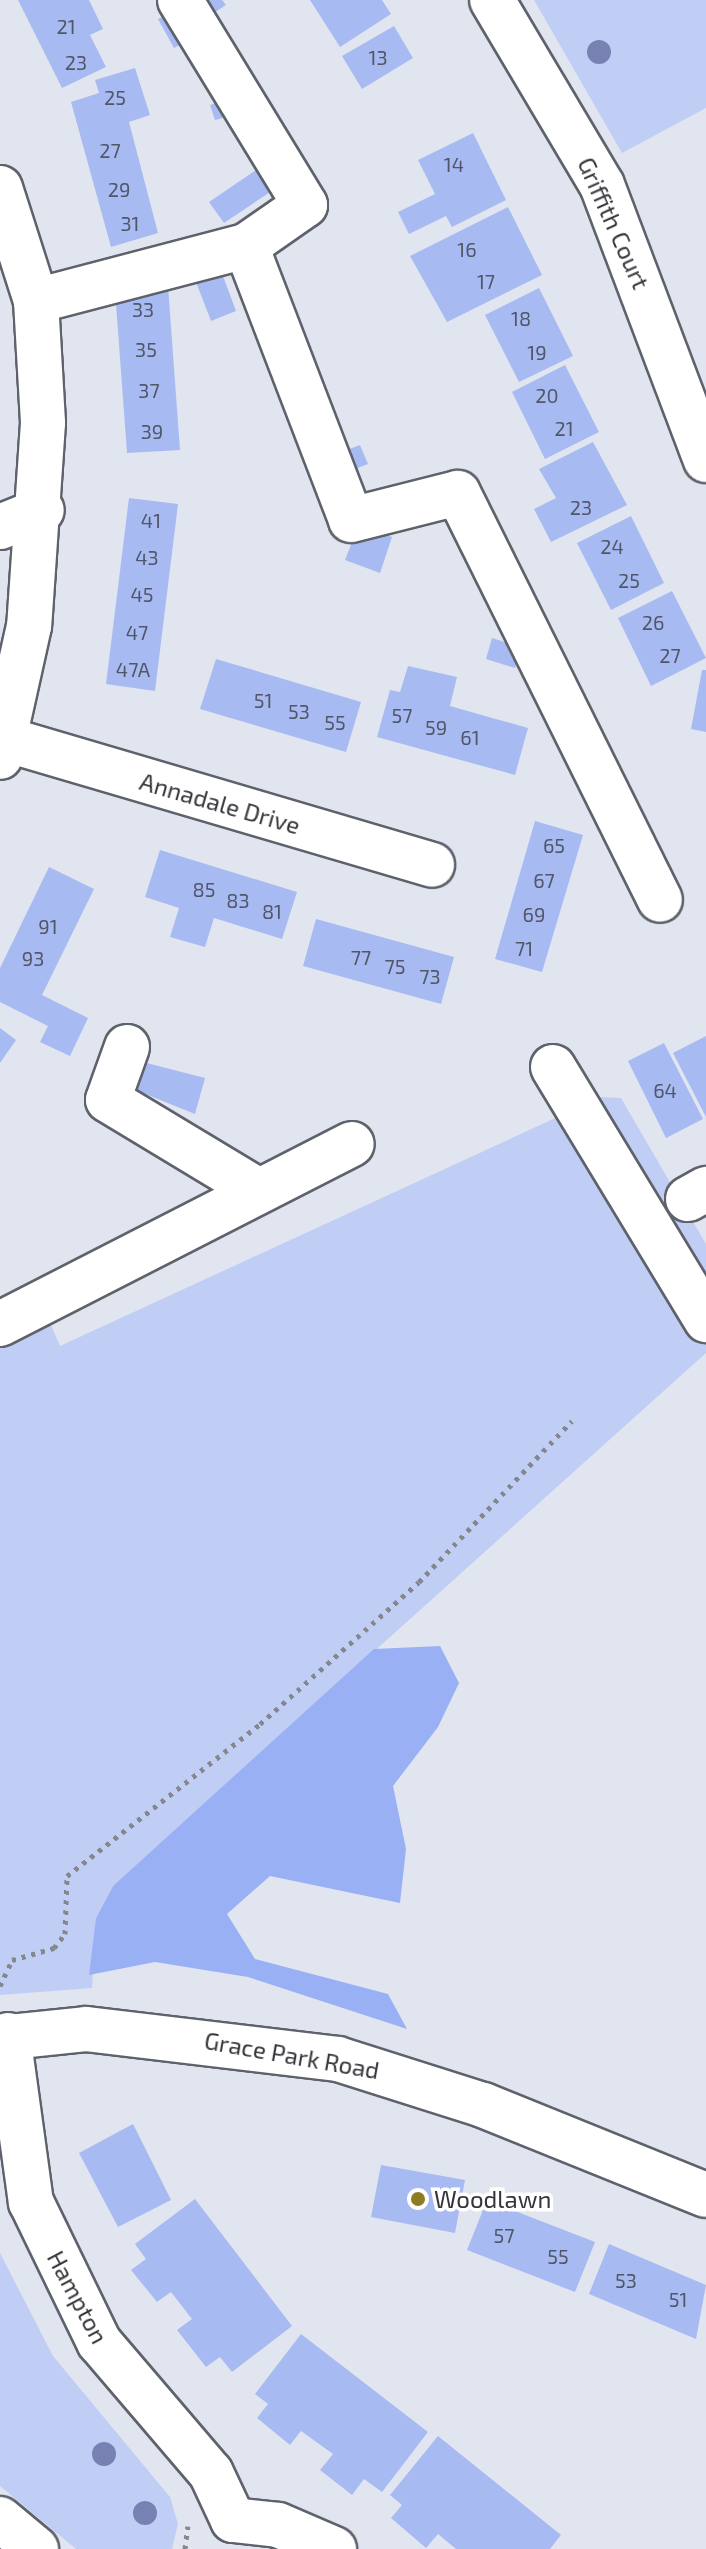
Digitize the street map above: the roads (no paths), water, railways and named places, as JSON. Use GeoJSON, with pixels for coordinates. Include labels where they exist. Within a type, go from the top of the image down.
{"type":"FeatureCollection","features":[{"type":"Feature","properties":{"kind":"street"},"geometry":{"type":"LineString","coordinates":[[36,301],[246,246],[305,205],[180,0]]}},
{"type":"Feature","properties":{"kind":"street","name":"Griffith Court"},"geometry":{"type":"LineString","coordinates":[[492,0],[602,185],[706,460]]}},
{"type":"Feature","properties":{"kind":"street","name":"Annadale Drive"},"geometry":{"type":"LineString","coordinates":[[0,188],[36,301],[42,510],[4,749],[432,865]]}},
{"type":"Feature","properties":{"kind":"street"},"geometry":{"type":"LineString","coordinates":[[246,246],[351,520],[458,493],[660,900]]}},
{"type":"Feature","properties":{"kind":"street"},"geometry":{"type":"LineString","coordinates":[[0,527],[42,510]]}},
{"type":"Feature","properties":{"kind":"street"},"geometry":{"type":"LineString","coordinates":[[127,1047],[108,1100],[259,1191]]}},
{"type":"Feature","properties":{"kind":"street"},"geometry":{"type":"LineString","coordinates":[[553,1067],[706,1320]]}},
{"type":"Feature","properties":{"kind":"street"},"geometry":{"type":"LineString","coordinates":[[0,1324],[352,1144]]}},
{"type":"Feature","properties":{"kind":"street","name":"Grace Park Road"},"geometry":{"type":"LineString","coordinates":[[4,2037],[86,2029],[179,2035],[338,2059],[483,2105],[706,2195]]}},
{"type":"Feature","properties":{"kind":"street","name":"Hampton"},"geometry":{"type":"LineString","coordinates":[[4,2037],[31,2202],[68,2288],[133,2387],[211,2473],[228,2534],[278,2525],[334,2549]]}},
{"type":"Feature","properties":{"kind":"street"},"geometry":{"type":"LineString","coordinates":[[0,2519],[36,2549]]}},
{"type":"Feature","properties":{"kind":"place","name":"Woodlawn"},"geometry":{"type":"Point","coordinates":[418,2199]}}]}
